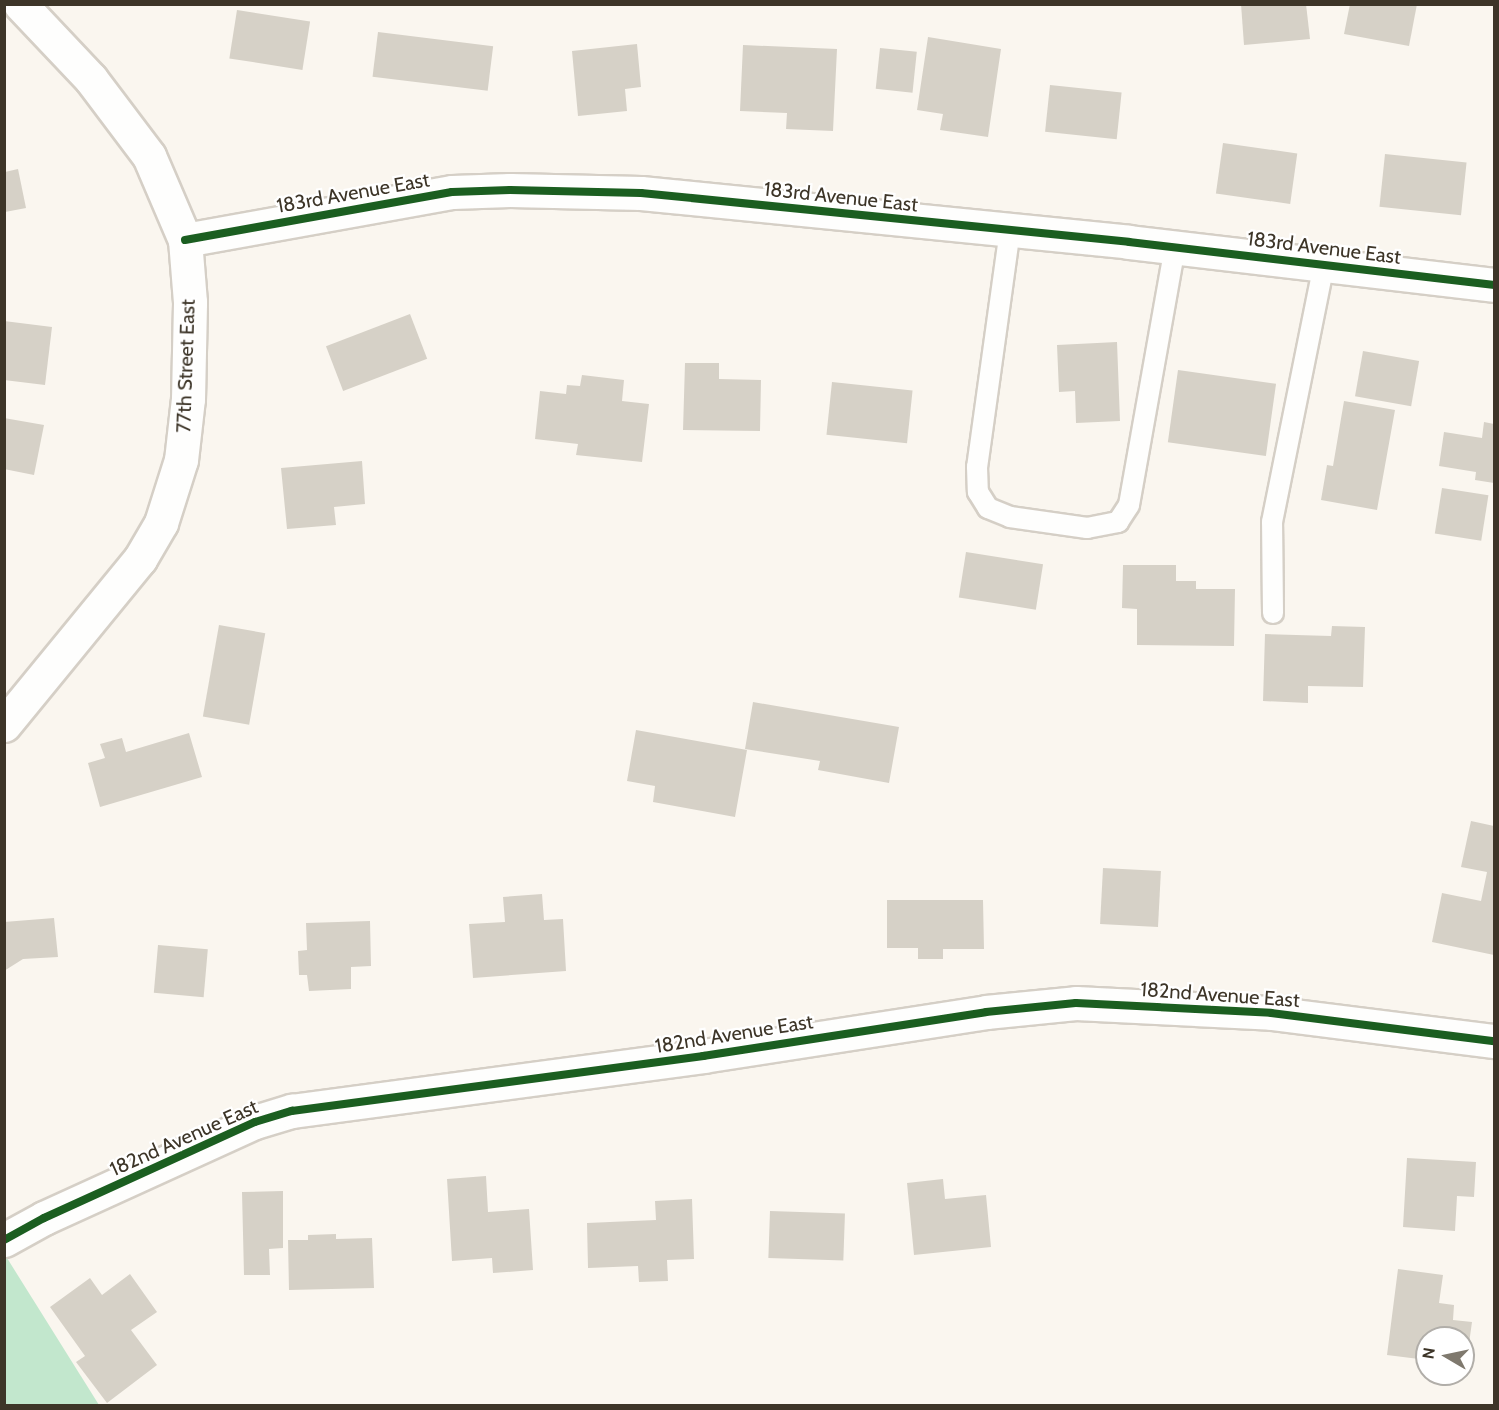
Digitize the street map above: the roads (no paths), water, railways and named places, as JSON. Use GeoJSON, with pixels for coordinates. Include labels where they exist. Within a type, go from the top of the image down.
{"type":"FeatureCollection","features":[{"type":"Feature","properties":{"kind":"street","name":"77th Street East"},"geometry":{"type":"LineString","coordinates":[[4,725],[140,560],[161,523],[173,493],[182,460],[188,399],[190,302],[185,240],[149,156],[122,117],[91,79],[20,4]]}},
{"type":"Feature","properties":{"kind":"street","name":"183rd Avenue East"},"geometry":{"type":"LineString","coordinates":[[185,240],[452,192],[510,190],[641,193],[1010,230],[1494,285]]}},
{"type":"Feature","properties":{"kind":"street","name":"182nd Avenue East"},"geometry":{"type":"LineString","coordinates":[[4,1240],[44,1218],[255,1122],[292,1111],[704,1056],[986,1012],[1076,1003],[1260,1013],[1494,1041]]}},
{"type":"Feature","properties":{"kind":"lane"},"geometry":{"type":"LineString","coordinates":[[1010,230],[977,467],[978,492],[988,508],[1010,517],[1087,528],[1118,522],[1129,505],[1174,248]]}},
{"type":"Feature","properties":{"kind":"lane"},"geometry":{"type":"LineString","coordinates":[[1273,613],[1272,522],[1324,264]]}}]}
